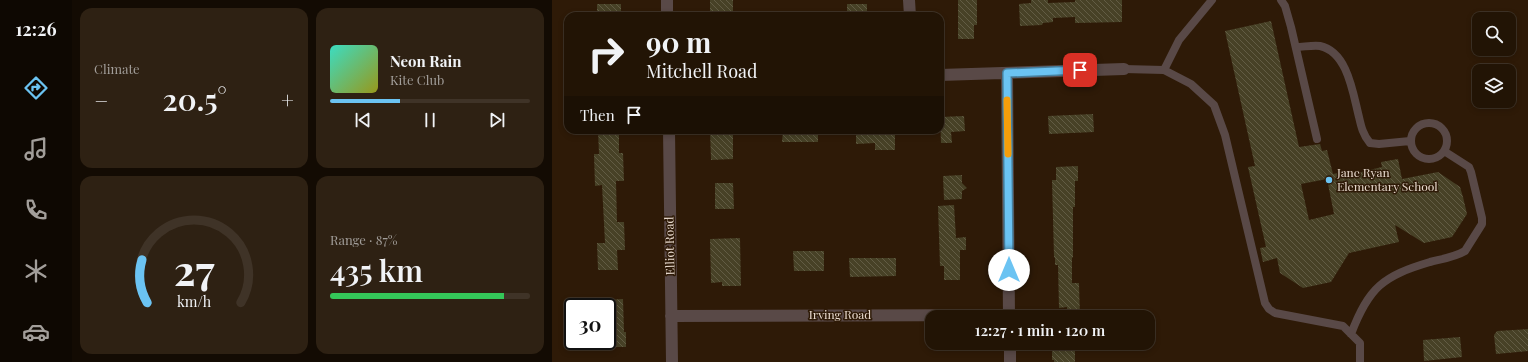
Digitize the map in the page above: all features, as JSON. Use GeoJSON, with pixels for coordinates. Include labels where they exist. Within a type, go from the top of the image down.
{"type":"FeatureCollection","features":[{"type":"Feature","properties":{"kind":"street"},"geometry":{"type":"LineString","coordinates":[[667,0],[668,12]]}},
{"type":"Feature","properties":{"kind":"street"},"geometry":{"type":"LineString","coordinates":[[909,0],[910,12]]}},
{"type":"Feature","properties":{"kind":"street"},"geometry":{"type":"LineString","coordinates":[[944,75],[1124,69]]}},
{"type":"Feature","properties":{"kind":"street"},"geometry":{"type":"LineString","coordinates":[[1007,73],[1009,310]]}},
{"type":"Feature","properties":{"kind":"street","name":"Elliot Road"},"geometry":{"type":"LineString","coordinates":[[669,134],[672,362]]}},
{"type":"Feature","properties":{"kind":"street","name":"Irving Road"},"geometry":{"type":"LineString","coordinates":[[671,316],[925,316]]}},
{"type":"Feature","properties":{"kind":"street"},"geometry":{"type":"LineString","coordinates":[[1010,350],[1010,362]]}},
{"type":"Feature","properties":{"kind":"lane"},"geometry":{"type":"LineString","coordinates":[[1164,70],[1179,40],[1212,0]]}},
{"type":"Feature","properties":{"kind":"lane"},"geometry":{"type":"LineString","coordinates":[[1281,0],[1285,6],[1296,47],[1317,139]]}},
{"type":"Feature","properties":{"kind":"lane"},"geometry":{"type":"LineString","coordinates":[[1296,47],[1319,46],[1326,48],[1340,60],[1349,79],[1363,132],[1370,142],[1379,144],[1410,141]]}},
{"type":"Feature","properties":{"kind":"lane"},"geometry":{"type":"LineString","coordinates":[[1124,69],[1164,70],[1191,84],[1214,105],[1225,135],[1262,297],[1269,309],[1275,313],[1343,326],[1360,343],[1360,362]]}},
{"type":"Feature","properties":{"kind":"lane"},"geometry":{"type":"LineString","coordinates":[[1427,123],[1433,123],[1446,135],[1447,141],[1444,151],[1439,157],[1433,159],[1421,158],[1412,150],[1410,141],[1412,133],[1416,128],[1427,123]]}},
{"type":"Feature","properties":{"kind":"lane"},"geometry":{"type":"LineString","coordinates":[[1351,334],[1358,314],[1367,299],[1381,284],[1403,271],[1465,251],[1482,224],[1482,218],[1469,167],[1444,151]]}},
{"type":"Feature","properties":{"kind":"building"},"geometry":{"type":"Polygon","coordinates":[[[710,0],[733,0],[733,12],[710,12],[710,0]]]}},
{"type":"Feature","properties":{"kind":"building"},"geometry":{"type":"Polygon","coordinates":[[[958,0],[977,0],[977,25],[974,25],[974,39],[958,39],[958,0]]]}},
{"type":"Feature","properties":{"kind":"building"},"geometry":{"type":"Polygon","coordinates":[[[1031,0],[1048,0],[1048,3],[1075,2],[1075,0],[1122,0],[1122,22],[1075,23],[1075,17],[1053,18],[1053,22],[1043,23],[1042,25],[1020,26],[1019,4],[1031,3],[1031,0]]]}},
{"type":"Feature","properties":{"kind":"building"},"geometry":{"type":"Polygon","coordinates":[[[597,4],[621,4],[621,12],[597,12],[597,4]]]}},
{"type":"Feature","properties":{"kind":"building"},"geometry":{"type":"Polygon","coordinates":[[[847,4],[867,4],[867,12],[847,12],[847,4]]]}},
{"type":"Feature","properties":{"kind":"building"},"geometry":{"type":"Polygon","coordinates":[[[1271,21],[1299,147],[1320,144],[1322,151],[1327,150],[1333,174],[1352,170],[1353,174],[1382,167],[1381,162],[1398,159],[1402,179],[1438,172],[1460,187],[1467,214],[1452,237],[1424,243],[1395,225],[1399,242],[1349,253],[1331,282],[1303,288],[1280,273],[1277,258],[1263,262],[1260,248],[1266,247],[1248,167],[1255,166],[1225,31],[1271,21]],[[1327,179],[1301,184],[1309,220],[1334,214],[1327,179]]]}},
{"type":"Feature","properties":{"kind":"building"},"geometry":{"type":"Polygon","coordinates":[[[1093,114],[1094,132],[1049,134],[1048,116],[1093,114]]]}},
{"type":"Feature","properties":{"kind":"building"},"geometry":{"type":"Polygon","coordinates":[[[964,116],[965,131],[951,132],[952,143],[941,143],[941,134],[944,134],[944,117],[964,116]]]}},
{"type":"Feature","properties":{"kind":"building"},"geometry":{"type":"Polygon","coordinates":[[[598,134],[619,134],[619,153],[623,153],[624,181],[616,181],[617,222],[624,222],[625,250],[617,250],[618,270],[598,270],[597,243],[605,243],[602,185],[595,186],[594,154],[599,154],[598,134]]]}},
{"type":"Feature","properties":{"kind":"building"},"geometry":{"type":"Polygon","coordinates":[[[710,134],[733,134],[733,159],[711,160],[710,134]]]}},
{"type":"Feature","properties":{"kind":"building"},"geometry":{"type":"Polygon","coordinates":[[[783,134],[818,134],[818,142],[782,142],[783,134]]]}},
{"type":"Feature","properties":{"kind":"building"},"geometry":{"type":"Polygon","coordinates":[[[856,134],[895,134],[895,150],[875,150],[875,143],[856,144],[856,134]]]}},
{"type":"Feature","properties":{"kind":"building"},"geometry":{"type":"Polygon","coordinates":[[[1078,166],[1078,181],[1075,181],[1075,207],[1073,207],[1072,283],[1079,283],[1080,310],[1067,310],[1067,307],[1059,308],[1058,265],[1055,265],[1054,257],[1052,180],[1056,180],[1056,167],[1078,166]]]}},
{"type":"Feature","properties":{"kind":"building"},"geometry":{"type":"Polygon","coordinates":[[[962,175],[962,183],[967,188],[962,191],[962,199],[944,200],[943,176],[962,175]]]}},
{"type":"Feature","properties":{"kind":"building"},"geometry":{"type":"Polygon","coordinates":[[[715,183],[733,183],[734,209],[715,209],[715,183]]]}},
{"type":"Feature","properties":{"kind":"building"},"geometry":{"type":"Polygon","coordinates":[[[954,205],[956,238],[966,237],[966,250],[960,250],[960,280],[944,280],[944,266],[940,266],[938,206],[954,205]]]}},
{"type":"Feature","properties":{"kind":"building"},"geometry":{"type":"Polygon","coordinates":[[[740,238],[741,286],[722,286],[722,282],[711,283],[710,239],[740,238]]]}},
{"type":"Feature","properties":{"kind":"building"},"geometry":{"type":"Polygon","coordinates":[[[793,251],[824,251],[824,271],[794,271],[793,251]]]}},
{"type":"Feature","properties":{"kind":"building"},"geometry":{"type":"Polygon","coordinates":[[[849,258],[896,258],[896,276],[850,277],[849,258]]]}},
{"type":"Feature","properties":{"kind":"building"},"geometry":{"type":"Polygon","coordinates":[[[616,299],[623,299],[626,347],[616,347],[616,299]]]}},
{"type":"Feature","properties":{"kind":"building"},"geometry":{"type":"Polygon","coordinates":[[[1528,329],[1528,351],[1496,354],[1494,335],[1497,331],[1528,329]]]}},
{"type":"Feature","properties":{"kind":"building"},"geometry":{"type":"Polygon","coordinates":[[[1460,337],[1462,357],[1424,361],[1423,340],[1460,337]]]}},
{"type":"Feature","properties":{"kind":"building"},"geometry":{"type":"Polygon","coordinates":[[[1052,350],[1075,350],[1075,362],[1054,362],[1054,360],[1052,360],[1052,350]]]}},
{"type":"Feature","properties":{"kind":"slow traffic"},"geometry":{"type":"LineString","coordinates":[[1007,100],[1008,154]]}},
{"type":"Feature","properties":{"kind":"place","name":"Jane Ryan Elementary School"},"geometry":{"type":"Point","coordinates":[1329,180]}},
{"type":"Feature","properties":{"kind":"route"},"geometry":{"type":"LineString","coordinates":[[1009,270],[1007,73],[1080,70]]}}]}
